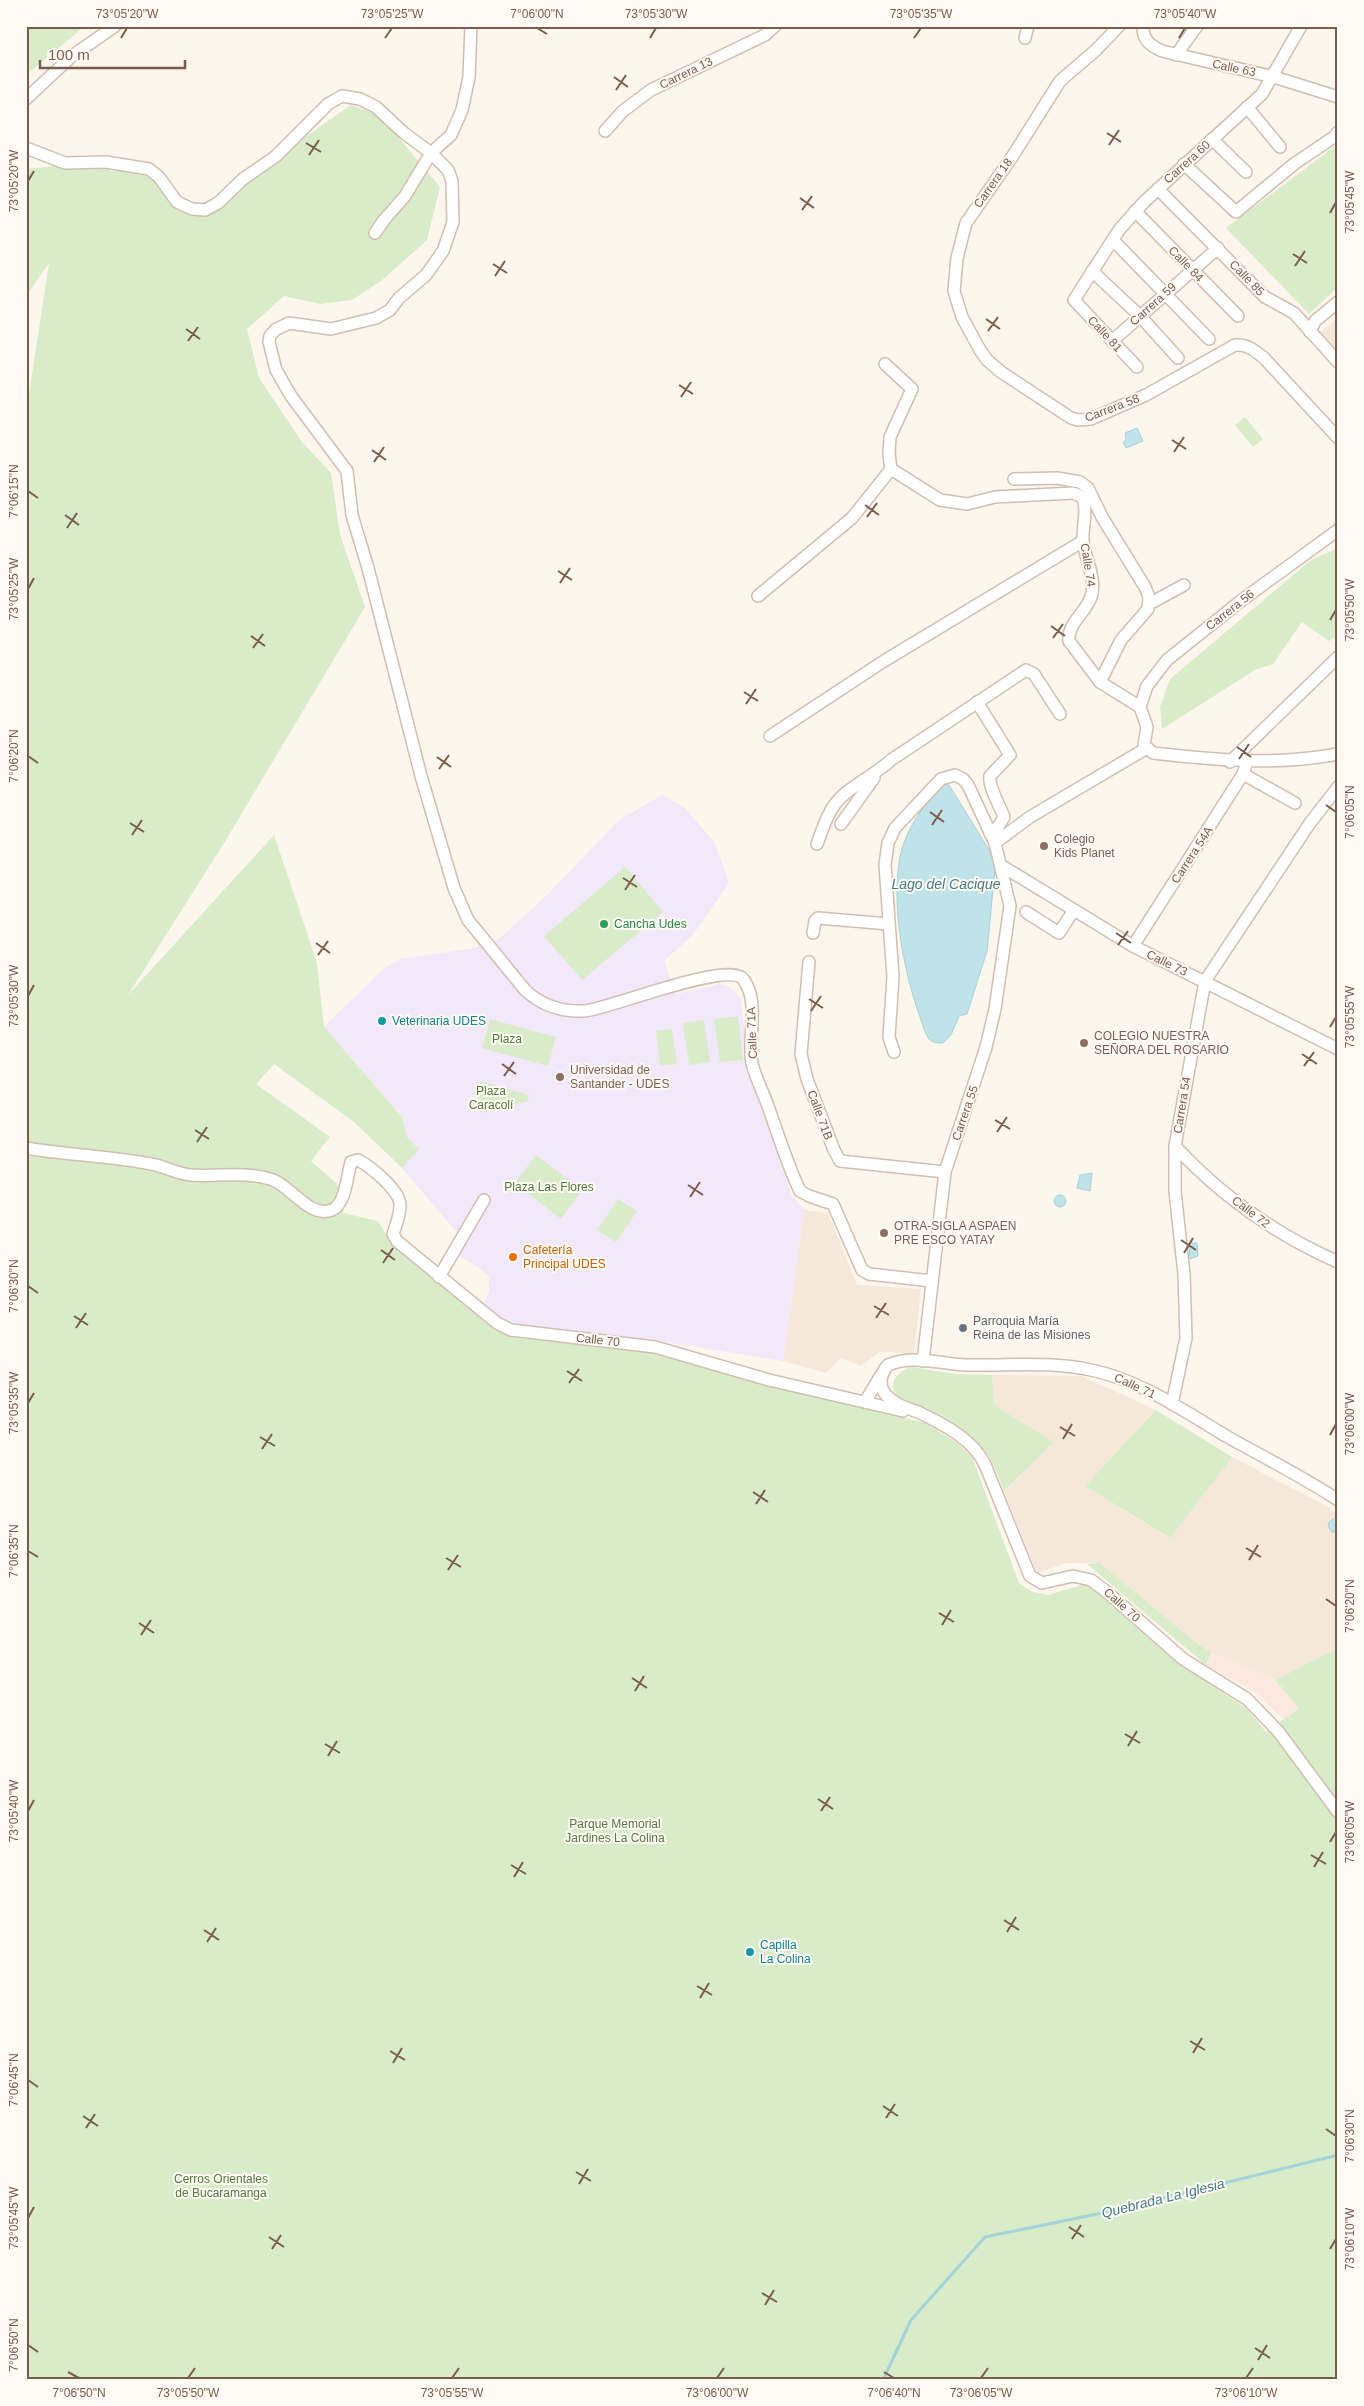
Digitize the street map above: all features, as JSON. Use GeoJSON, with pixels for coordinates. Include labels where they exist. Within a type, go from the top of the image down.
{"type":"FeatureCollection","features":[{"type":"Feature","properties":{"kind":"street"},"geometry":{"type":"LineString","coordinates":[[26,99],[72,56],[115,26]]}},
{"type":"Feature","properties":{"kind":"street"},"geometry":{"type":"LineString","coordinates":[[375,233],[405,196],[431,153],[451,135],[462,110],[469,77],[471,26]]}},
{"type":"Feature","properties":{"kind":"street","name":"Carrera 13"},"geometry":{"type":"LineString","coordinates":[[605,131],[623,111],[651,90],[765,35],[775,26]]}},
{"type":"Feature","properties":{"kind":"street"},"geometry":{"type":"LineString","coordinates":[[1025,38],[1028,26]]}},
{"type":"Feature","properties":{"kind":"street","name":"Carrera 18"},"geometry":{"type":"LineString","coordinates":[[993,366],[980,350],[962,317],[954,291],[962,230],[1012,157],[1060,80],[1096,50],[1118,26]]}},
{"type":"Feature","properties":{"kind":"street","name":"Calle 63"},"geometry":{"type":"LineString","coordinates":[[1142,26],[1142,33],[1147,42],[1162,51],[1274,77],[1338,97]]}},
{"type":"Feature","properties":{"kind":"street"},"geometry":{"type":"LineString","coordinates":[[1176,55],[1197,26]]}},
{"type":"Feature","properties":{"kind":"street","name":"Carrera 60"},"geometry":{"type":"LineString","coordinates":[[1074,300],[1113,240],[1135,211],[1262,94],[1274,77],[1301,26]]}},
{"type":"Feature","properties":{"kind":"street"},"geometry":{"type":"LineString","coordinates":[[26,148],[65,163],[106,162],[149,169],[159,178],[177,202],[192,209],[205,210],[218,203],[243,179],[276,156],[328,104],[342,96],[360,99],[376,107],[404,133],[431,153]]}},
{"type":"Feature","properties":{"kind":"street"},"geometry":{"type":"LineString","coordinates":[[1247,107],[1280,147]]}},
{"type":"Feature","properties":{"kind":"street"},"geometry":{"type":"LineString","coordinates":[[1184,164],[1236,212],[1294,164],[1334,137],[1338,132]]}},
{"type":"Feature","properties":{"kind":"street"},"geometry":{"type":"LineString","coordinates":[[1212,139],[1246,172]]}},
{"type":"Feature","properties":{"kind":"street","name":"Calle 71A"},"geometry":{"type":"LineString","coordinates":[[431,153],[448,170],[452,181],[453,222],[443,251],[426,275],[399,298],[390,310],[376,318],[331,329],[289,323],[275,330],[270,336],[269,342],[276,370],[291,396],[347,471],[352,515],[368,568],[421,776],[454,888],[468,920],[525,990],[534,998],[556,1009],[592,1010],[666,988],[708,978],[732,974],[742,978],[750,995],[752,1063],[800,1191],[833,1204],[862,1270],[869,1274],[932,1281]]}},
{"type":"Feature","properties":{"kind":"street","name":"Calle 85"},"geometry":{"type":"LineString","coordinates":[[1158,189],[1265,297],[1275,304],[1290,310],[1338,362]]}},
{"type":"Feature","properties":{"kind":"street","name":"Calle 84"},"geometry":{"type":"LineString","coordinates":[[1135,211],[1238,316]]}},
{"type":"Feature","properties":{"kind":"street"},"geometry":{"type":"LineString","coordinates":[[1113,240],[1209,339]]}},
{"type":"Feature","properties":{"kind":"street","name":"Carrera 59"},"geometry":{"type":"LineString","coordinates":[[1112,341],[1218,248]]}},
{"type":"Feature","properties":{"kind":"street"},"geometry":{"type":"LineString","coordinates":[[1092,271],[1140,316],[1178,358]]}},
{"type":"Feature","properties":{"kind":"street","name":"Calle 81"},"geometry":{"type":"LineString","coordinates":[[1074,300],[1137,367]]}},
{"type":"Feature","properties":{"kind":"street"},"geometry":{"type":"LineString","coordinates":[[1310,332],[1315,321],[1338,302]]}},
{"type":"Feature","properties":{"kind":"street","name":"Carrera 58"},"geometry":{"type":"LineString","coordinates":[[993,366],[1064,414],[1078,420],[1091,419],[1146,394],[1235,345],[1250,347],[1264,358],[1338,438]]}},
{"type":"Feature","properties":{"kind":"street"},"geometry":{"type":"LineString","coordinates":[[758,596],[852,518],[891,470],[889,454],[890,437],[912,389],[885,364]]}},
{"type":"Feature","properties":{"kind":"street","name":"Calle 74"},"geometry":{"type":"LineString","coordinates":[[891,470],[940,500],[967,504],[995,497],[1073,493],[1080,496],[1084,502],[1083,541],[1092,577],[1092,595],[1087,606],[1072,625],[1068,636],[1069,641],[1100,682],[1140,707]]}},
{"type":"Feature","properties":{"kind":"street"},"geometry":{"type":"LineString","coordinates":[[1014,479],[1057,478],[1080,482],[1088,488],[1102,516],[1145,587],[1149,597],[1149,604],[1139,621],[1121,640],[1100,682]]}},
{"type":"Feature","properties":{"kind":"street","name":"Carrera 56"},"geometry":{"type":"LineString","coordinates":[[1140,707],[1147,686],[1167,660],[1242,600],[1338,530]]}},
{"type":"Feature","properties":{"kind":"street"},"geometry":{"type":"LineString","coordinates":[[770,736],[884,661],[1083,541]]}},
{"type":"Feature","properties":{"kind":"street"},"geometry":{"type":"LineString","coordinates":[[1149,604],[1184,585]]}},
{"type":"Feature","properties":{"kind":"street"},"geometry":{"type":"LineString","coordinates":[[1230,762],[1338,657]]}},
{"type":"Feature","properties":{"kind":"street"},"geometry":{"type":"LineString","coordinates":[[817,844],[835,804],[847,792],[878,772],[891,760],[1026,670],[1030,671],[1060,714]]}},
{"type":"Feature","properties":{"kind":"street"},"geometry":{"type":"LineString","coordinates":[[977,702],[1010,755],[1005,763],[993,772],[989,781],[1002,811],[1002,822],[991,833]]}},
{"type":"Feature","properties":{"kind":"street"},"geometry":{"type":"LineString","coordinates":[[1140,707],[1146,720],[1147,735],[1144,741],[1147,748],[1153,753],[1230,762],[1309,760],[1338,754]]}},
{"type":"Feature","properties":{"kind":"street"},"geometry":{"type":"LineString","coordinates":[[991,833],[1052,807],[1147,748]]}},
{"type":"Feature","properties":{"kind":"street","name":"Carrera 54A"},"geometry":{"type":"LineString","coordinates":[[1133,946],[1243,774],[1247,762]]}},
{"type":"Feature","properties":{"kind":"street"},"geometry":{"type":"LineString","coordinates":[[840,824],[878,772]]}},
{"type":"Feature","properties":{"kind":"street"},"geometry":{"type":"LineString","coordinates":[[1243,774],[1295,803]]}},
{"type":"Feature","properties":{"kind":"street","name":"Carrera 55"},"geometry":{"type":"LineString","coordinates":[[894,1052],[889,1037],[893,976],[885,865],[888,843],[895,828],[941,779],[955,775],[963,779],[991,833],[1002,866],[1010,906],[995,1009],[980,1069],[945,1172],[923,1361]]}},
{"type":"Feature","properties":{"kind":"street","name":"Carrera 54"},"geometry":{"type":"LineString","coordinates":[[1172,1404],[1186,1338],[1184,1274],[1175,1191],[1176,1146],[1205,981],[1310,824],[1338,787]]}},
{"type":"Feature","properties":{"kind":"street","name":"Calle 73"},"geometry":{"type":"LineString","coordinates":[[1002,866],[1133,946],[1338,1049]]}},
{"type":"Feature","properties":{"kind":"street"},"geometry":{"type":"LineString","coordinates":[[1026,912],[1059,933],[1074,910]]}},
{"type":"Feature","properties":{"kind":"street"},"geometry":{"type":"LineString","coordinates":[[813,933],[815,921],[818,918],[889,924]]}},
{"type":"Feature","properties":{"kind":"street","name":"Calle 71B"},"geometry":{"type":"LineString","coordinates":[[809,962],[801,1054],[807,1079],[840,1161],[945,1172]]}},
{"type":"Feature","properties":{"kind":"street","name":"Calle 72"},"geometry":{"type":"LineString","coordinates":[[1176,1146],[1200,1173],[1271,1227],[1338,1262]]}},
{"type":"Feature","properties":{"kind":"street","name":"Calle 70"},"geometry":{"type":"LineString","coordinates":[[26,1148],[151,1164],[190,1175],[238,1174],[271,1179],[289,1189],[312,1208],[324,1211],[334,1209],[342,1201],[351,1162],[354,1160],[372,1169],[394,1192],[400,1206],[394,1238],[497,1323],[511,1330],[655,1347],[769,1380],[926,1416]]}},
{"type":"Feature","properties":{"kind":"street"},"geometry":{"type":"LineString","coordinates":[[439,1277],[484,1200]]}},
{"type":"Feature","properties":{"kind":"street"},"geometry":{"type":"LineString","coordinates":[[899,1405],[889,1392],[887,1385],[894,1368],[906,1360]]}},
{"type":"Feature","properties":{"kind":"street","name":"Calle 71"},"geometry":{"type":"LineString","coordinates":[[883,1371],[893,1363],[906,1360],[968,1365],[1042,1364],[1091,1370],[1124,1379],[1172,1404],[1338,1500]]}},
{"type":"Feature","properties":{"kind":"street"},"geometry":{"type":"LineString","coordinates":[[864,1402],[883,1371]]}},
{"type":"Feature","properties":{"kind":"street"},"geometry":{"type":"LineString","coordinates":[[883,1371],[881,1384],[883,1391],[899,1405]]}},
{"type":"Feature","properties":{"kind":"street","name":"Calle 70"},"geometry":{"type":"LineString","coordinates":[[899,1405],[926,1416],[967,1441],[983,1460],[1030,1576],[1042,1583],[1073,1576],[1091,1580],[1183,1660],[1247,1699],[1278,1730],[1338,1812]]}},
{"type":"Feature","properties":{"kind":"shaded area"},"geometry":{"type":"Polygon","coordinates":[[[1338,317],[1338,351],[1321,332],[1338,317]]]}},
{"type":"Feature","properties":{"kind":"shaded area","name":"Universidad de Santander - UDES"},"geometry":{"type":"Polygon","coordinates":[[[662,795],[685,808],[715,843],[729,883],[693,935],[664,961],[676,994],[720,984],[736,992],[741,1000],[748,1064],[791,1194],[804,1210],[783,1361],[659,1341],[520,1326],[501,1319],[483,1306],[489,1291],[489,1277],[481,1269],[458,1255],[465,1242],[402,1168],[419,1149],[407,1137],[402,1117],[324,1027],[383,969],[400,959],[474,948],[499,939],[546,896],[619,820],[662,795]]]}},
{"type":"Feature","properties":{"kind":"shaded area"},"geometry":{"type":"Polygon","coordinates":[[[804,1210],[828,1213],[857,1285],[921,1289],[914,1353],[880,1352],[861,1366],[841,1358],[826,1373],[783,1361],[804,1210]]]}},
{"type":"Feature","properties":{"kind":"shaded area"},"geometry":{"type":"Polygon","coordinates":[[[992,1375],[1082,1376],[1156,1410],[1085,1486],[1169,1538],[1232,1457],[1319,1502],[1338,1514],[1338,1648],[1275,1680],[1211,1652],[1195,1642],[1100,1563],[1067,1563],[1037,1573],[1004,1491],[1054,1442],[994,1405],[992,1375]]]}},
{"type":"Feature","properties":{"kind":"shaded area"},"geometry":{"type":"Polygon","coordinates":[[[1211,1652],[1275,1680],[1299,1708],[1283,1719],[1252,1690],[1206,1665],[1211,1652]]]}},
{"type":"Feature","properties":{"kind":"green space"},"geometry":{"type":"Polygon","coordinates":[[[26,26],[85,26],[26,75],[26,26]]]}},
{"type":"Feature","properties":{"kind":"green space"},"geometry":{"type":"Polygon","coordinates":[[[351,105],[379,114],[440,187],[427,240],[381,281],[352,300],[320,304],[284,296],[247,329],[259,378],[302,442],[331,473],[340,535],[365,607],[226,840],[128,995],[274,835],[317,963],[324,1027],[402,1117],[407,1137],[419,1149],[402,1168],[354,1122],[274,1064],[256,1084],[330,1137],[311,1161],[345,1191],[343,1213],[378,1221],[387,1236],[406,1254],[469,1308],[509,1337],[642,1351],[781,1389],[925,1423],[956,1442],[972,1457],[1019,1583],[1032,1592],[1048,1595],[1082,1585],[1091,1587],[1107,1599],[1173,1659],[1246,1708],[1266,1732],[1299,1708],[1275,1680],[1338,1648],[1338,2380],[26,2380],[26,414],[49,263],[26,296],[26,169],[116,160],[109,171],[136,172],[156,181],[191,213],[224,204],[257,170],[351,105]]]}},
{"type":"Feature","properties":{"kind":"green space"},"geometry":{"type":"Polygon","coordinates":[[[1338,144],[1338,287],[1309,314],[1226,228],[1338,144]]]}},
{"type":"Feature","properties":{"kind":"green space"},"geometry":{"type":"Polygon","coordinates":[[[1245,417],[1263,439],[1253,447],[1235,425],[1245,417]]]}},
{"type":"Feature","properties":{"kind":"green space"},"geometry":{"type":"Polygon","coordinates":[[[1338,548],[1338,635],[1329,641],[1302,622],[1273,664],[1255,670],[1162,729],[1160,707],[1170,679],[1311,560],[1338,548]]]}},
{"type":"Feature","properties":{"kind":"green space","name":"Cancha Udes"},"geometry":{"type":"Polygon","coordinates":[[[625,867],[663,912],[582,980],[544,936],[625,867]]]}},
{"type":"Feature","properties":{"kind":"green space"},"geometry":{"type":"Polygon","coordinates":[[[738,1016],[743,1060],[720,1062],[714,1019],[738,1016]]]}},
{"type":"Feature","properties":{"kind":"green space","name":"Plaza"},"geometry":{"type":"Polygon","coordinates":[[[490,1019],[556,1037],[548,1066],[482,1048],[490,1019]]]}},
{"type":"Feature","properties":{"kind":"green space"},"geometry":{"type":"Polygon","coordinates":[[[704,1020],[710,1062],[689,1065],[683,1023],[704,1020]]]}},
{"type":"Feature","properties":{"kind":"green space"},"geometry":{"type":"Polygon","coordinates":[[[672,1029],[677,1064],[660,1066],[656,1031],[672,1029]]]}},
{"type":"Feature","properties":{"kind":"green space","name":"Plaza Caracolí"},"geometry":{"type":"Polygon","coordinates":[[[481,1081],[529,1095],[528,1101],[480,1113],[478,1093],[481,1081]]]}},
{"type":"Feature","properties":{"kind":"green space","name":"Plaza Las Flores"},"geometry":{"type":"Polygon","coordinates":[[[536,1155],[582,1190],[561,1219],[515,1183],[536,1155]]]}},
{"type":"Feature","properties":{"kind":"green space"},"geometry":{"type":"Polygon","coordinates":[[[618,1199],[637,1211],[616,1242],[597,1230],[618,1199]]]}},
{"type":"Feature","properties":{"kind":"green space"},"geometry":{"type":"Polygon","coordinates":[[[912,1367],[955,1374],[992,1375],[994,1405],[1054,1442],[1004,1491],[990,1458],[980,1445],[957,1426],[934,1412],[903,1401],[896,1395],[893,1385],[896,1377],[899,1373],[912,1367]]]}},
{"type":"Feature","properties":{"kind":"green space"},"geometry":{"type":"Polygon","coordinates":[[[1156,1410],[1232,1457],[1170,1538],[1085,1486],[1156,1410]]]}},
{"type":"Feature","properties":{"kind":"green space"},"geometry":{"type":"Polygon","coordinates":[[[1100,1563],[1195,1642],[1211,1652],[1206,1665],[1087,1564],[1100,1563]]]}},
{"type":"Feature","properties":{"kind":"water"},"geometry":{"type":"Polygon","coordinates":[[[1137,428],[1143,441],[1126,448],[1123,442],[1126,440],[1125,433],[1137,428]]]}},
{"type":"Feature","properties":{"kind":"water","name":"Lago del Cacique"},"geometry":{"type":"Polygon","coordinates":[[[943,784],[949,785],[991,853],[995,869],[987,951],[967,1014],[959,1016],[951,1035],[943,1043],[937,1043],[929,1039],[924,1030],[913,996],[903,955],[897,891],[898,871],[904,842],[924,807],[943,784]]]}},
{"type":"Feature","properties":{"kind":"water"},"geometry":{"type":"Polygon","coordinates":[[[1092,1173],[1090,1191],[1077,1188],[1080,1175],[1092,1173]]]}},
{"type":"Feature","properties":{"kind":"water"},"geometry":{"type":"Polygon","coordinates":[[[1060,1195],[1066,1201],[1060,1207],[1054,1201],[1060,1195]]]}},
{"type":"Feature","properties":{"kind":"water"},"geometry":{"type":"Polygon","coordinates":[[[1189,1243],[1197,1243],[1198,1256],[1190,1259],[1189,1243]]]}},
{"type":"Feature","properties":{"kind":"water"},"geometry":{"type":"Polygon","coordinates":[[[1338,1518],[1337,1532],[1332,1532],[1328,1526],[1329,1522],[1338,1518]]]}},
{"type":"Feature","properties":{"kind":"waterway","name":"Quebrada La Iglesia"},"geometry":{"type":"LineString","coordinates":[[883,2380],[911,2320],[985,2237],[1107,2212],[1338,2155]]}},
{"type":"Feature","properties":{"kind":"place","name":"Colegio Kids Planet"},"geometry":{"type":"Point","coordinates":[1044,846]}},
{"type":"Feature","properties":{"kind":"place","name":"Cancha Udes"},"geometry":{"type":"Point","coordinates":[604,924]}},
{"type":"Feature","properties":{"kind":"place","name":"Veterinaria UDES"},"geometry":{"type":"Point","coordinates":[382,1021]}},
{"type":"Feature","properties":{"kind":"place","name":"COLEGIO NUESTRA SEÑORA DEL ROSARIO"},"geometry":{"type":"Point","coordinates":[1084,1043]}},
{"type":"Feature","properties":{"kind":"place","name":"Universidad de Santander - UDES"},"geometry":{"type":"Point","coordinates":[560,1077]}},
{"type":"Feature","properties":{"kind":"place","name":"OTRA-SIGLA ASPAEN PRE ESCO YATAY"},"geometry":{"type":"Point","coordinates":[884,1233]}},
{"type":"Feature","properties":{"kind":"place","name":"Cafetería Principal UDES"},"geometry":{"type":"Point","coordinates":[513,1257]}},
{"type":"Feature","properties":{"kind":"place","name":"Parroquia María Reina de las Misiones"},"geometry":{"type":"Point","coordinates":[963,1328]}},
{"type":"Feature","properties":{"kind":"place","name":"Capilla La Colina"},"geometry":{"type":"Point","coordinates":[750,1952]}},
{"type":"Feature","properties":{"kind":"park label","name":"Parque Memorial Jardines La Colina"},"geometry":{"type":"Point","coordinates":[615,1831]}},
{"type":"Feature","properties":{"kind":"park label","name":"Cerros Orientales de Bucaramanga"},"geometry":{"type":"Point","coordinates":[221,2186]}}]}
